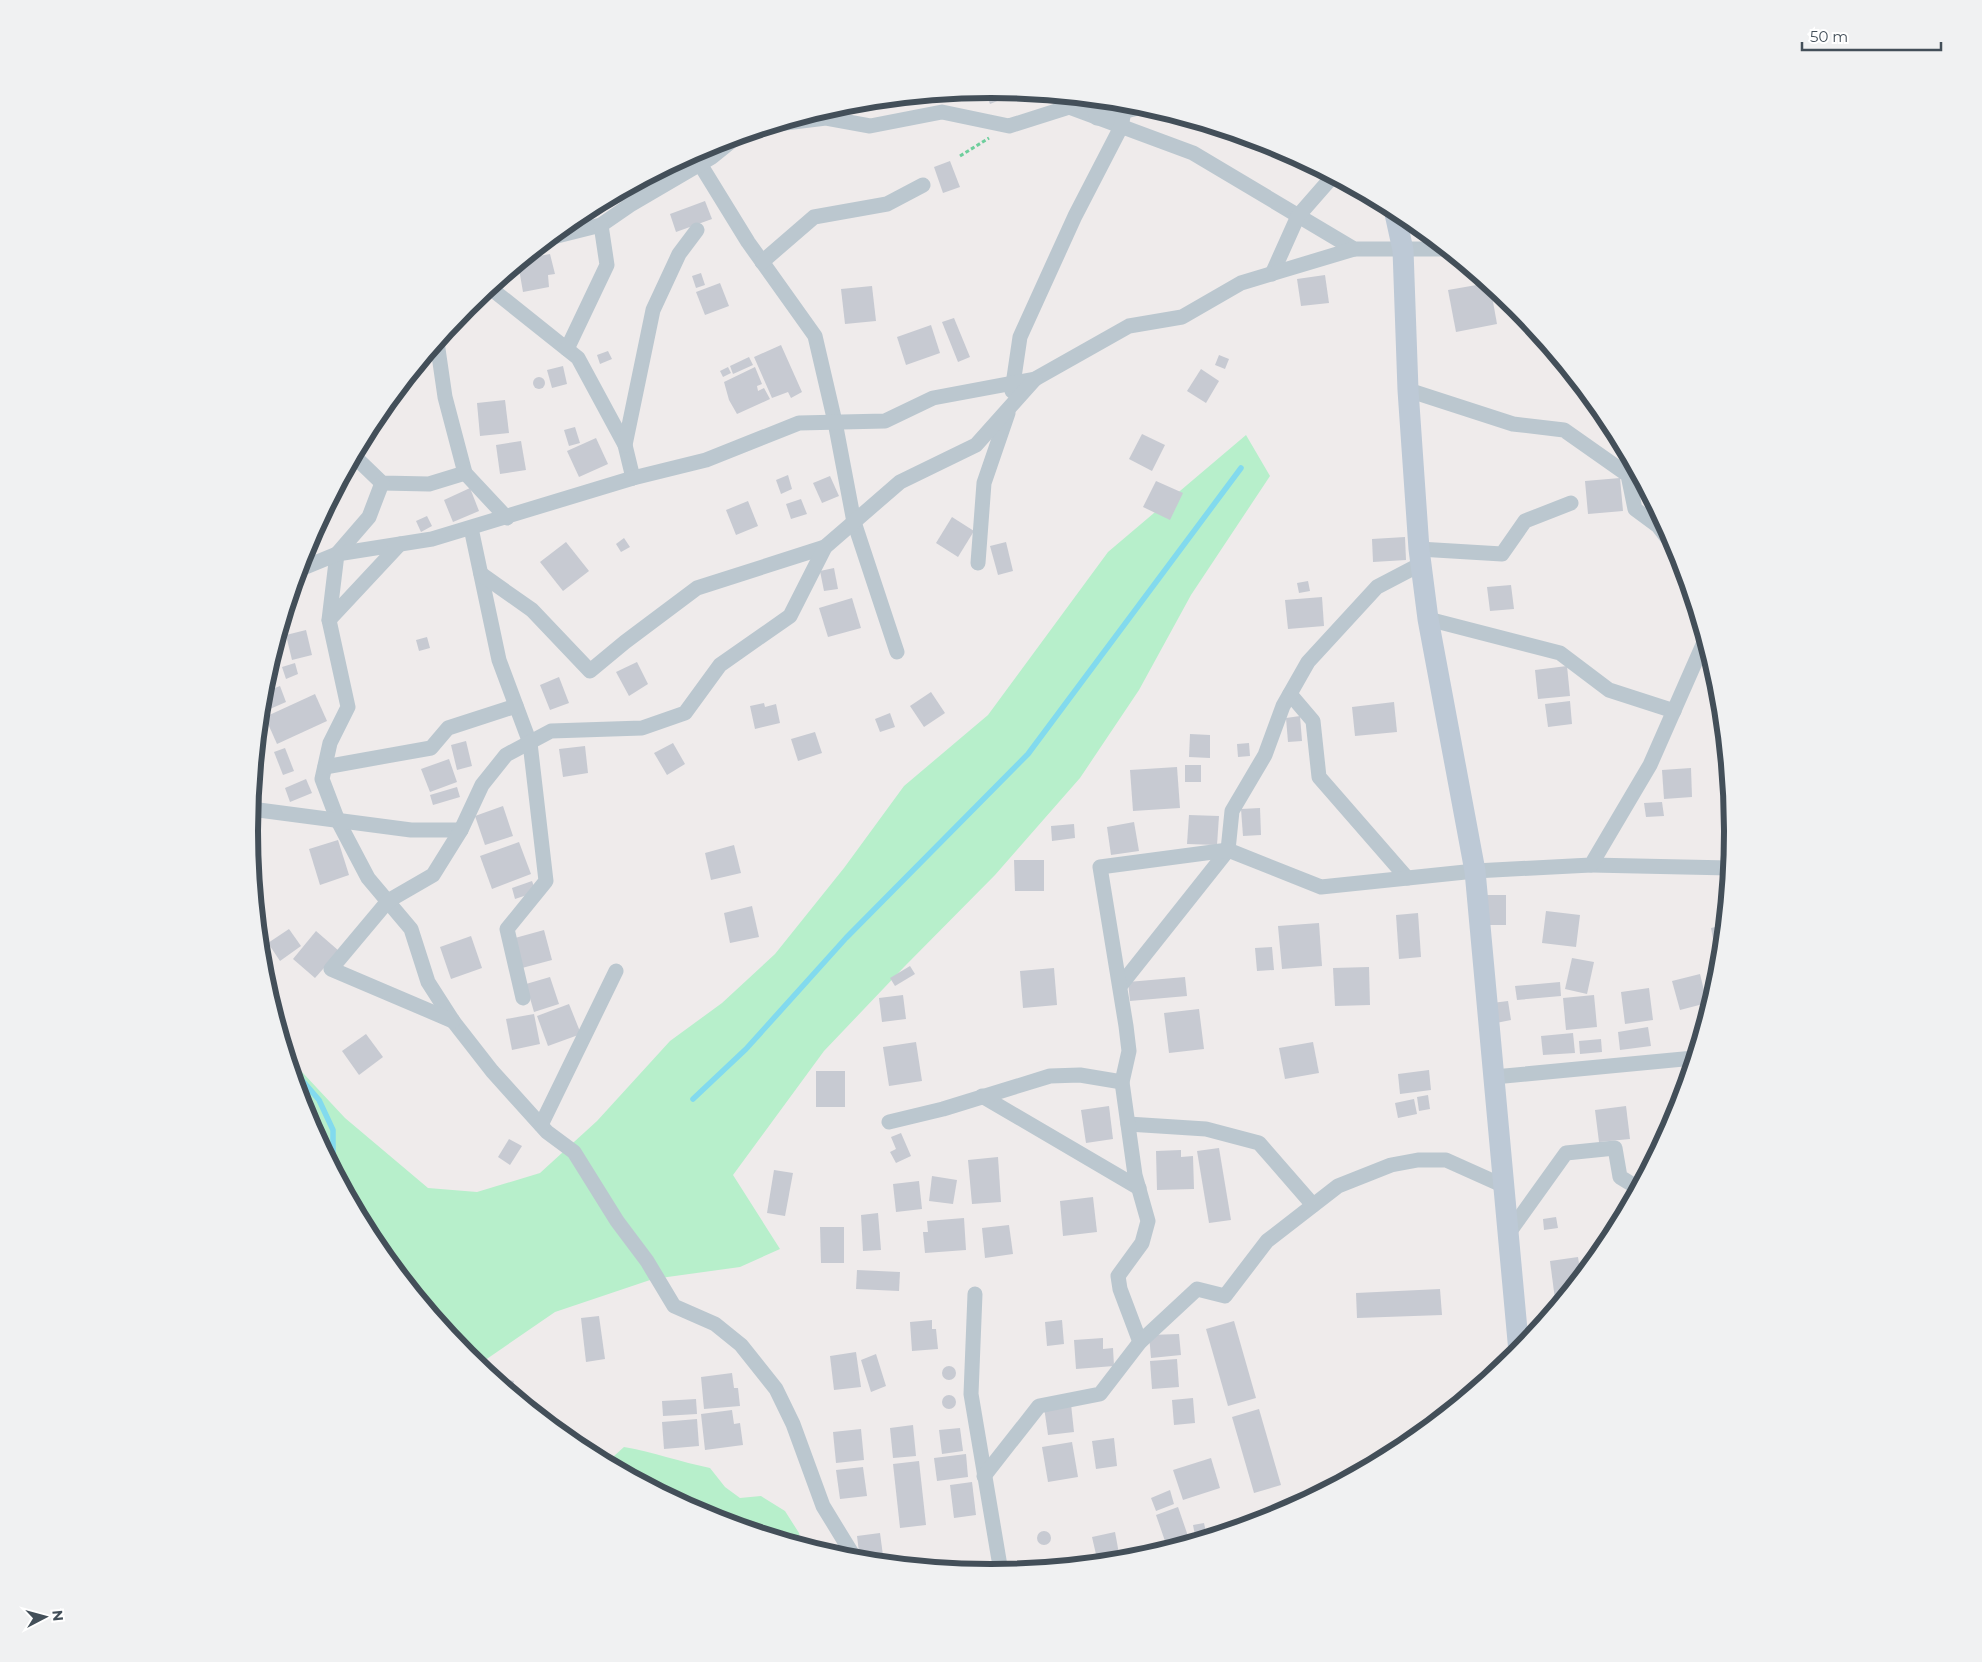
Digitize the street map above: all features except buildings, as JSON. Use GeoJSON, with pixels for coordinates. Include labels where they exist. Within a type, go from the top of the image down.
{"type":"FeatureCollection","features":[{"type":"Feature","properties":{"kind":"street"},"geometry":{"type":"LineString","coordinates":[[811,120],[826,118],[870,126],[942,112],[1009,126],[1063,101]]}},
{"type":"Feature","properties":{"kind":"street"},"geometry":{"type":"LineString","coordinates":[[1065,102],[1097,118],[1193,154],[1354,249]]}},
{"type":"Feature","properties":{"kind":"street"},"geometry":{"type":"LineString","coordinates":[[1094,105],[1097,118]]}},
{"type":"Feature","properties":{"kind":"street"},"geometry":{"type":"LineString","coordinates":[[978,563],[984,483],[1010,407],[1020,336],[1075,216],[1122,127],[1124,111],[1097,118]]}},
{"type":"Feature","properties":{"kind":"street"},"geometry":{"type":"LineString","coordinates":[[565,234],[601,225],[704,157],[748,242],[814,336],[835,422],[854,522],[897,652]]}},
{"type":"Feature","properties":{"kind":"street"},"geometry":{"type":"LineString","coordinates":[[1272,274],[1298,216],[1329,181]]}},
{"type":"Feature","properties":{"kind":"street"},"geometry":{"type":"LineString","coordinates":[[762,262],[814,217],[887,204],[923,185]]}},
{"type":"Feature","properties":{"kind":"street"},"geometry":{"type":"LineString","coordinates":[[1396,219],[1403,250],[1408,390],[1420,556],[1428,619],[1475,872],[1518,1341]]}},
{"type":"Feature","properties":{"kind":"street"},"geometry":{"type":"LineString","coordinates":[[567,349],[607,265],[601,225]]}},
{"type":"Feature","properties":{"kind":"street"},"geometry":{"type":"LineString","coordinates":[[625,445],[652,310],[679,254],[697,230]]}},
{"type":"Feature","properties":{"kind":"street"},"geometry":{"type":"LineString","coordinates":[[453,1021],[331,969],[388,901],[434,875],[462,830],[482,785],[506,755],[551,732],[642,728],[685,713],[720,665],[790,616],[825,548],[854,522],[900,482],[976,445],[1035,379],[1128,326],[1182,317],[1241,283],[1354,249],[1438,249]]}},
{"type":"Feature","properties":{"kind":"street"},"geometry":{"type":"LineString","coordinates":[[495,291],[578,358],[625,445],[633,478]]}},
{"type":"Feature","properties":{"kind":"street"},"geometry":{"type":"LineString","coordinates":[[438,349],[445,397],[465,473],[507,518]]}},
{"type":"Feature","properties":{"kind":"street"},"geometry":{"type":"LineString","coordinates":[[307,566],[337,554],[432,539],[507,518],[633,478],[706,460],[799,423],[885,420],[933,398],[1035,379]]}},
{"type":"Feature","properties":{"kind":"street"},"geometry":{"type":"LineString","coordinates":[[1408,390],[1513,424],[1564,430],[1628,475],[1635,509],[1658,526]]}},
{"type":"Feature","properties":{"kind":"street"},"geometry":{"type":"LineString","coordinates":[[358,460],[382,483],[429,484],[465,473]]}},
{"type":"Feature","properties":{"kind":"street"},"geometry":{"type":"LineString","coordinates":[[382,483],[368,517],[337,554],[329,620],[348,706],[330,743],[322,779],[338,821],[368,878],[411,929],[428,982],[453,1021],[492,1071],[547,1132],[574,1152],[617,1221],[648,1261],[674,1306],[715,1324],[741,1345],[776,1389],[793,1424],[823,1506],[850,1550]]}},
{"type":"Feature","properties":{"kind":"street"},"geometry":{"type":"LineString","coordinates":[[1120,986],[1228,850],[1232,811],[1264,755],[1283,706],[1308,662],[1377,587],[1420,556],[1502,554],[1525,521],[1571,503]]}},
{"type":"Feature","properties":{"kind":"street"},"geometry":{"type":"LineString","coordinates":[[471,528],[499,660],[530,742],[546,881],[507,928],[523,998]]}},
{"type":"Feature","properties":{"kind":"street"},"geometry":{"type":"LineString","coordinates":[[329,620],[400,544]]}},
{"type":"Feature","properties":{"kind":"street"},"geometry":{"type":"LineString","coordinates":[[481,574],[532,610],[590,671],[697,588],[825,548]]}},
{"type":"Feature","properties":{"kind":"street"},"geometry":{"type":"LineString","coordinates":[[1428,619],[1560,653],[1608,690],[1674,711]]}},
{"type":"Feature","properties":{"kind":"street"},"geometry":{"type":"LineString","coordinates":[[1591,866],[1650,765],[1702,652]]}},
{"type":"Feature","properties":{"kind":"street"},"geometry":{"type":"LineString","coordinates":[[1290,694],[1313,721],[1319,777],[1408,878]]}},
{"type":"Feature","properties":{"kind":"street"},"geometry":{"type":"LineString","coordinates":[[325,766],[431,748],[448,728],[516,706]]}},
{"type":"Feature","properties":{"kind":"street"},"geometry":{"type":"LineString","coordinates":[[258,810],[411,830],[462,830]]}},
{"type":"Feature","properties":{"kind":"street"},"geometry":{"type":"LineString","coordinates":[[1140,1342],[1120,1289],[1118,1276],[1142,1242],[1148,1221],[1138,1188],[1122,1082],[1129,1050],[1100,867],[1228,850],[1321,887],[1475,872],[1591,866],[1723,868]]}},
{"type":"Feature","properties":{"kind":"street"},"geometry":{"type":"LineString","coordinates":[[541,1125],[616,971]]}},
{"type":"Feature","properties":{"kind":"street"},"geometry":{"type":"LineString","coordinates":[[1494,1077],[1689,1059]]}},
{"type":"Feature","properties":{"kind":"street"},"geometry":{"type":"LineString","coordinates":[[889,1122],[943,1109],[1050,1076],[1080,1075],[1122,1082]]}},
{"type":"Feature","properties":{"kind":"street"},"geometry":{"type":"LineString","coordinates":[[982,1096],[1138,1188]]}},
{"type":"Feature","properties":{"kind":"street"},"geometry":{"type":"LineString","coordinates":[[1128,1124],[1206,1129],[1258,1143],[1313,1205]]}},
{"type":"Feature","properties":{"kind":"street"},"geometry":{"type":"LineString","coordinates":[[1508,1234],[1566,1153],[1615,1148],[1620,1177],[1633,1185]]}},
{"type":"Feature","properties":{"kind":"street"},"geometry":{"type":"LineString","coordinates":[[984,1476],[1039,1406],[1100,1394],[1140,1342],[1198,1289],[1225,1296],[1267,1241],[1338,1186],[1391,1165],[1418,1160],[1446,1160],[1504,1186]]}},
{"type":"Feature","properties":{"kind":"street"},"geometry":{"type":"LineString","coordinates":[[975,1294],[971,1394],[1000,1564]]}},
{"type":"Feature","properties":{"kind":"path"},"geometry":{"type":"LineString","coordinates":[[960,156],[1009,126]]}},
{"type":"Feature","properties":{"kind":"green space"},"geometry":{"type":"Polygon","coordinates":[[[1246,435],[1270,476],[1191,595],[1139,690],[1080,778],[995,875],[824,1051],[733,1175],[780,1249],[740,1267],[653,1279],[555,1312],[484,1361],[440,1315],[409,1278],[381,1239],[333,1155],[313,1112],[295,1065],[345,1118],[428,1188],[477,1192],[540,1173],[597,1121],[670,1041],[722,1003],[775,954],[844,868],[904,786],[988,715],[1108,552],[1246,435]]]}},
{"type":"Feature","properties":{"kind":"green space"},"geometry":{"type":"Polygon","coordinates":[[[624,1447],[710,1468],[725,1487],[740,1498],[761,1496],[785,1511],[799,1533],[800,1540],[755,1526],[710,1509],[624,1466],[615,1460],[614,1456],[624,1447]]]}},
{"type":"Feature","properties":{"kind":"waterway"},"geometry":{"type":"LineString","coordinates":[[693,1099],[746,1049],[846,938],[1028,754],[1241,468]]}},
{"type":"Feature","properties":{"kind":"waterway"},"geometry":{"type":"LineString","coordinates":[[300,1078],[319,1100],[333,1130],[333,1155]]}}]}
